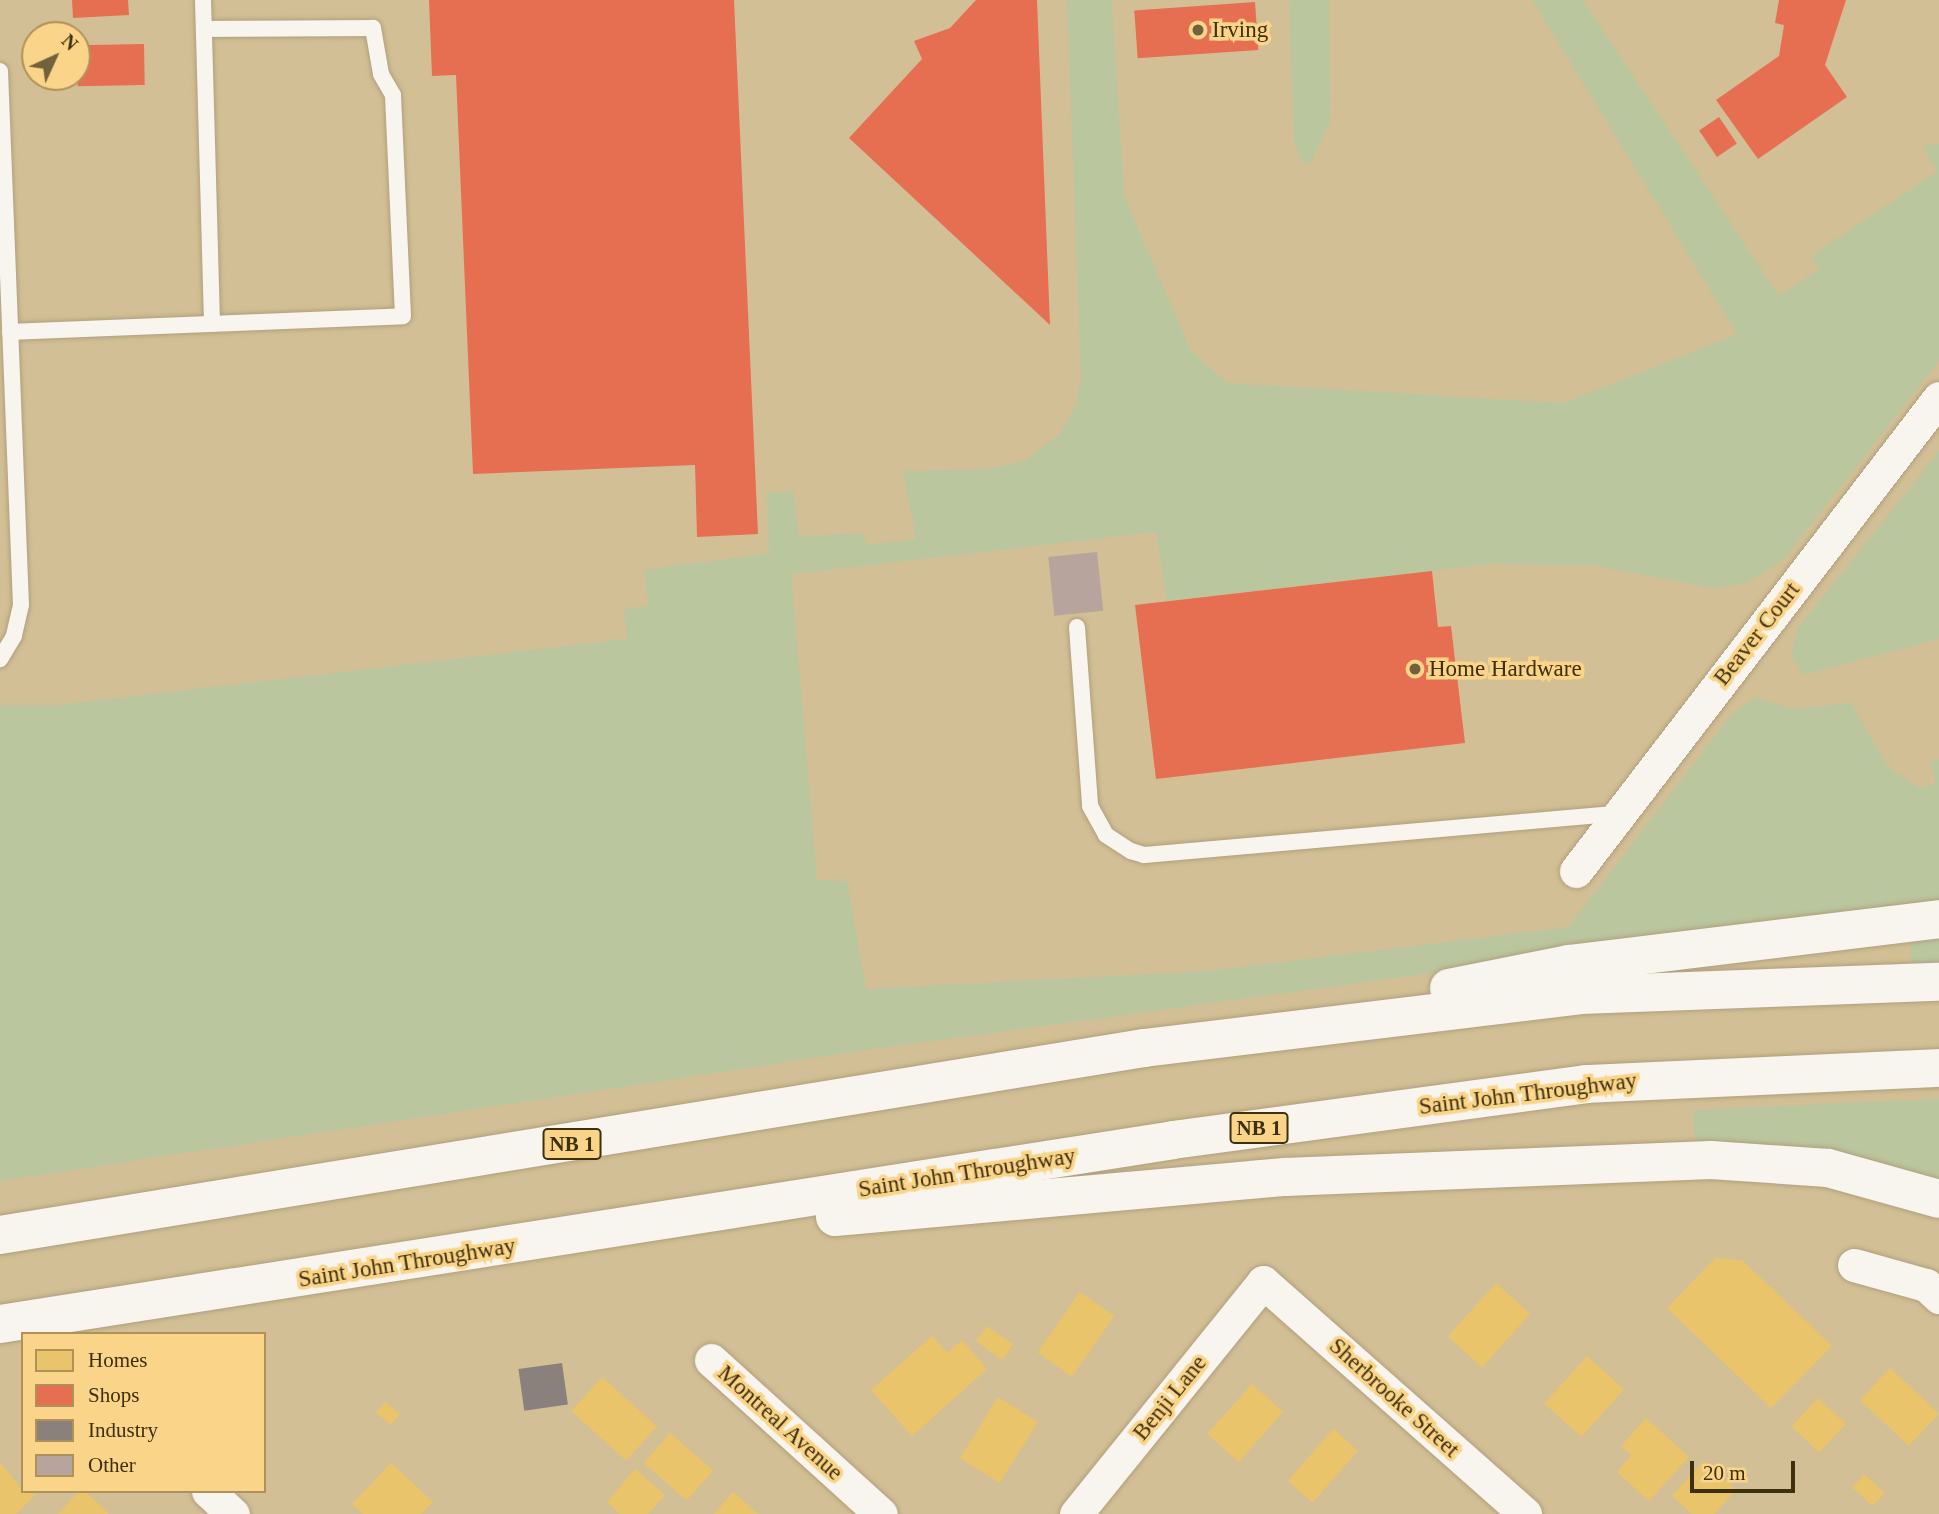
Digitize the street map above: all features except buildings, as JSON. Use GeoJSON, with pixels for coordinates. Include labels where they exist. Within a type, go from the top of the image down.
{"type":"FeatureCollection","features":[{"type":"Feature","properties":{"kind":"highway"},"geometry":{"type":"LineString","coordinates":[[1144,1048],[1569,964],[1939,919]]}},
{"type":"Feature","properties":{"kind":"highway","name":"NB 1"},"geometry":{"type":"LineString","coordinates":[[0,1234],[1144,1048],[1579,995],[1939,982]]}},
{"type":"Feature","properties":{"kind":"highway","name":"Saint John Throughway"},"geometry":{"type":"LineString","coordinates":[[0,1324],[585,1236],[1173,1140],[1586,1084],[1939,1068]]}},
{"type":"Feature","properties":{"kind":"highway"},"geometry":{"type":"LineString","coordinates":[[585,1236],[1285,1177],[1711,1160],[1828,1168],[1939,1199]]}},
{"type":"Feature","properties":{"kind":"street","name":"Beaver Court"},"geometry":{"type":"LineString","coordinates":[[1576,871],[1939,398]]}},
{"type":"Feature","properties":{"kind":"street"},"geometry":{"type":"LineString","coordinates":[[1854,1265],[1926,1285],[1939,1297]]}},
{"type":"Feature","properties":{"kind":"street","name":"Benji Lane"},"geometry":{"type":"LineString","coordinates":[[1076,1514],[1263,1282]]}},
{"type":"Feature","properties":{"kind":"street","name":"Sherbrooke Street"},"geometry":{"type":"LineString","coordinates":[[1263,1282],[1525,1514]]}},
{"type":"Feature","properties":{"kind":"street","name":"Montreal Avenue"},"geometry":{"type":"LineString","coordinates":[[711,1360],[881,1514]]}},
{"type":"Feature","properties":{"kind":"street"},"geometry":{"type":"LineString","coordinates":[[210,1493],[233,1514]]}},
{"type":"Feature","properties":{"kind":"lane"},"geometry":{"type":"LineString","coordinates":[[203,0],[212,324]]}},
{"type":"Feature","properties":{"kind":"lane"},"geometry":{"type":"LineString","coordinates":[[10,332],[403,316],[393,95],[381,74],[373,28],[204,29]]}},
{"type":"Feature","properties":{"kind":"lane"},"geometry":{"type":"LineString","coordinates":[[0,71],[21,605],[14,636],[0,659]]}},
{"type":"Feature","properties":{"kind":"lane"},"geometry":{"type":"LineString","coordinates":[[1077,627],[1090,806],[1106,835],[1144,855],[1620,813]]}},
{"type":"Feature","properties":{"kind":"green space"},"geometry":{"type":"Polygon","coordinates":[[[1067,0],[1112,0],[1124,196],[1190,349],[1227,383],[1563,403],[1737,334],[1532,0],[1583,0],[1779,296],[1819,269],[1811,256],[1938,171],[1922,146],[1939,144],[1939,361],[1783,560],[1745,584],[1712,588],[1591,565],[1490,564],[1167,601],[1156,532],[791,574],[817,880],[847,881],[866,989],[1208,971],[1568,927],[1733,712],[1756,697],[1792,709],[1851,703],[1888,767],[1919,788],[1936,783],[1930,761],[1939,759],[1939,904],[867,1050],[0,1181],[0,705],[57,705],[627,639],[624,609],[648,606],[645,570],[769,553],[767,493],[793,490],[799,536],[862,533],[867,545],[916,539],[903,471],[989,469],[1024,461],[1059,435],[1076,404],[1081,377],[1067,0]]]}},
{"type":"Feature","properties":{"kind":"green space"},"geometry":{"type":"Polygon","coordinates":[[[1289,0],[1329,0],[1330,122],[1310,164],[1301,162],[1294,142],[1289,0]]]}},
{"type":"Feature","properties":{"kind":"green space"},"geometry":{"type":"Polygon","coordinates":[[[1939,451],[1939,639],[1803,675],[1791,656],[1797,629],[1939,451]]]}},
{"type":"Feature","properties":{"kind":"green space"},"geometry":{"type":"Polygon","coordinates":[[[1939,937],[1939,967],[1912,967],[1910,942],[1939,937]]]}},
{"type":"Feature","properties":{"kind":"green space"},"geometry":{"type":"Polygon","coordinates":[[[1939,1099],[1939,1182],[1790,1146],[1695,1141],[1693,1110],[1939,1099]]]}},
{"type":"Feature","properties":{"kind":"place","name":"Irving"},"geometry":{"type":"Point","coordinates":[1198,30]}},
{"type":"Feature","properties":{"kind":"place","name":"Home Hardware"},"geometry":{"type":"Point","coordinates":[1415,669]}}]}
